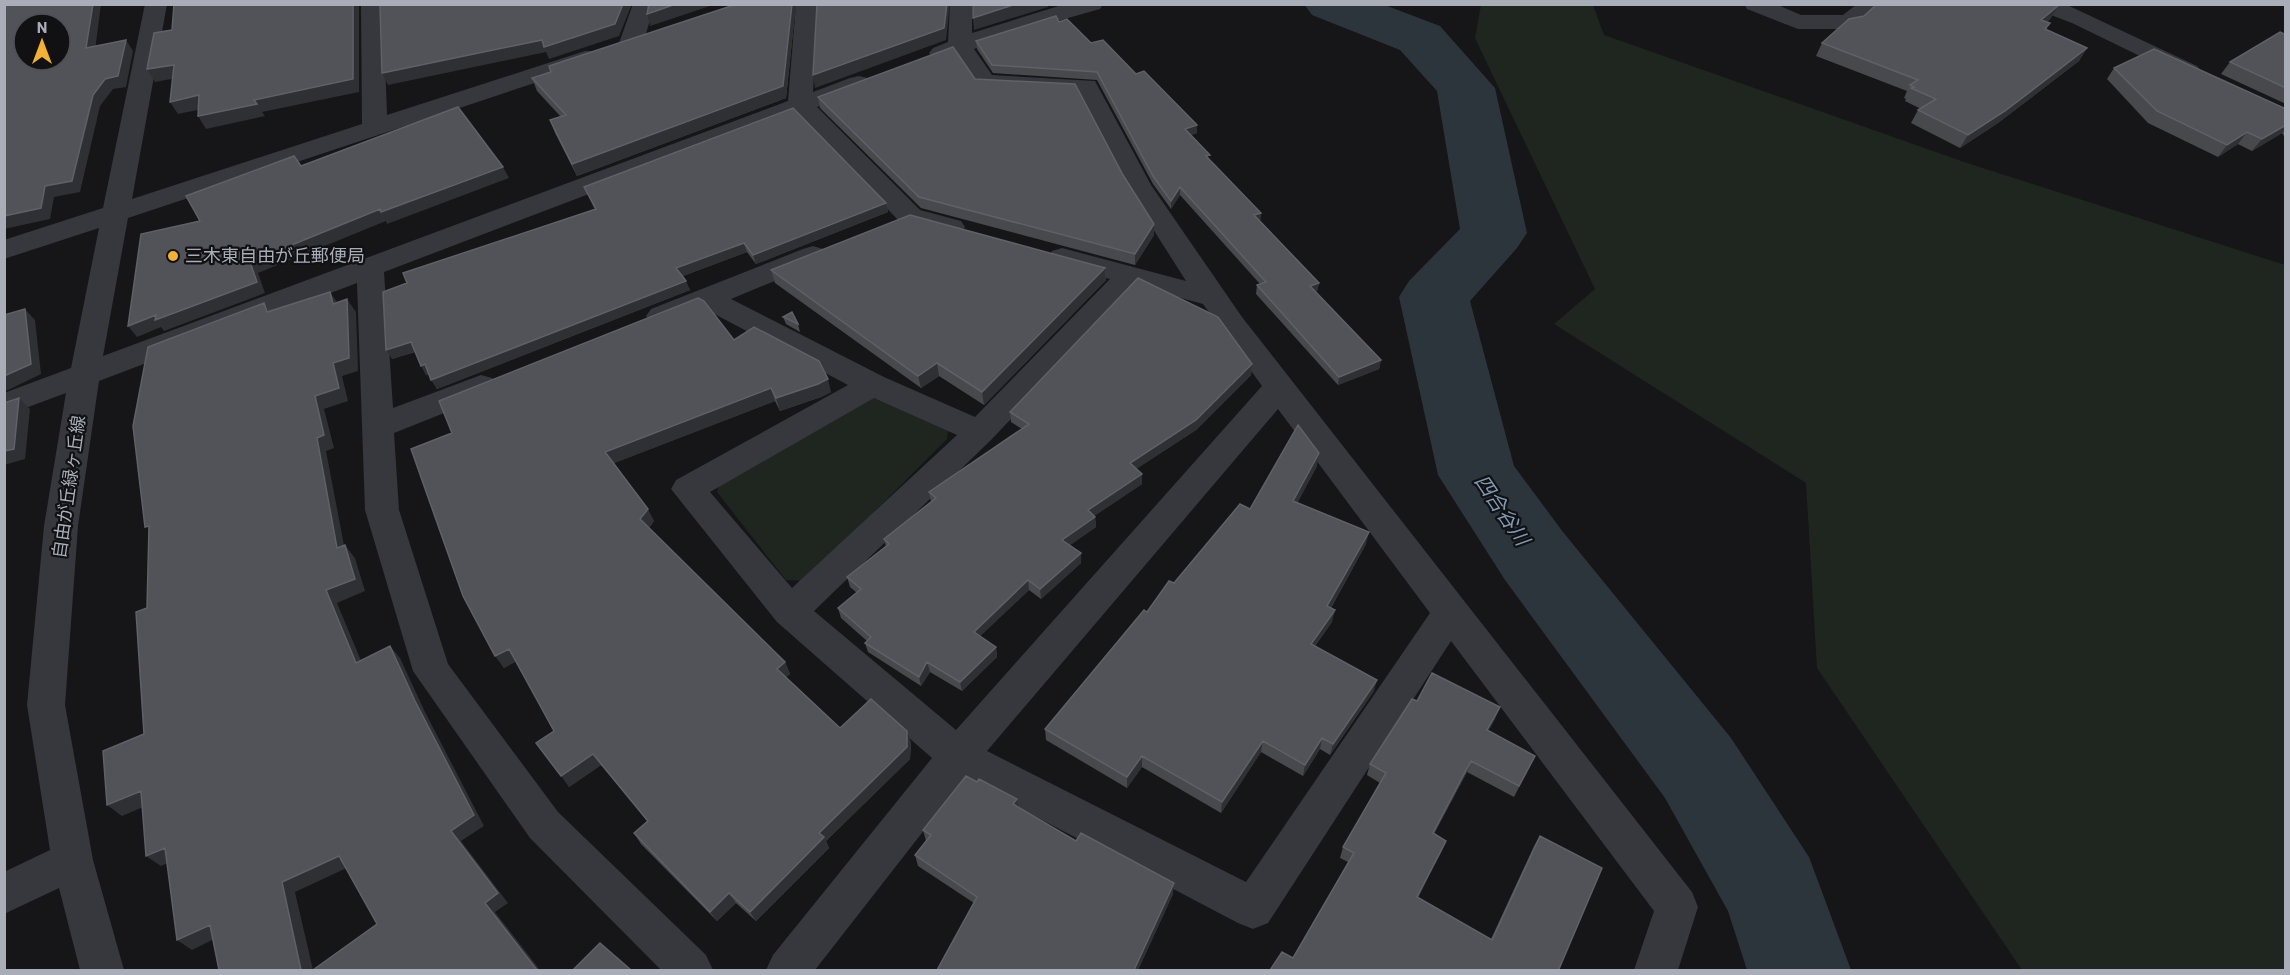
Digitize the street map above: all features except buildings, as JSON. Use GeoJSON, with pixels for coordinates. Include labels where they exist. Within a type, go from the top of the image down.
{"type":"FeatureCollection","features":[{"type":"Feature","properties":{"kind":"street","name":"自由が丘緑ヶ丘線"},"geometry":{"type":"LineString","coordinates":[[102,970],[72,860],[46,705],[61,526],[85,374],[156,4]]}},
{"type":"Feature","properties":{"kind":"street"},"geometry":{"type":"LineString","coordinates":[[631,43],[644,4]]}},
{"type":"Feature","properties":{"kind":"street"},"geometry":{"type":"LineString","coordinates":[[807,4],[800,104],[910,216],[976,234]]}},
{"type":"Feature","properties":{"kind":"street"},"geometry":{"type":"LineString","coordinates":[[961,4],[960,46],[985,82],[1086,86],[1110,138],[1211,297],[1677,908],[1656,970]]}},
{"type":"Feature","properties":{"kind":"street"},"geometry":{"type":"LineString","coordinates":[[918,61],[1007,28],[1092,4]]}},
{"type":"Feature","properties":{"kind":"street"},"geometry":{"type":"LineString","coordinates":[[1755,4],[1798,22],[1849,22],[1872,4]]}},
{"type":"Feature","properties":{"kind":"street"},"geometry":{"type":"LineString","coordinates":[[2043,4],[2080,18],[2211,82]]}},
{"type":"Feature","properties":{"kind":"street"},"geometry":{"type":"LineString","coordinates":[[375,128],[379,7]]}},
{"type":"Feature","properties":{"kind":"street"},"geometry":{"type":"LineString","coordinates":[[4,250],[663,33]]}},
{"type":"Feature","properties":{"kind":"street"},"geometry":{"type":"LineString","coordinates":[[4,405],[886,73]]}},
{"type":"Feature","properties":{"kind":"street"},"geometry":{"type":"LineString","coordinates":[[878,229],[910,216]]}},
{"type":"Feature","properties":{"kind":"street"},"geometry":{"type":"LineString","coordinates":[[640,323],[835,246]]}},
{"type":"Feature","properties":{"kind":"street"},"geometry":{"type":"LineString","coordinates":[[1043,252],[1211,297]]}},
{"type":"Feature","properties":{"kind":"street"},"geometry":{"type":"LineString","coordinates":[[370,266],[382,510],[432,671],[544,825],[691,970]]}},
{"type":"Feature","properties":{"kind":"street"},"geometry":{"type":"LineString","coordinates":[[790,612],[980,432],[1131,275]]}},
{"type":"Feature","properties":{"kind":"street"},"geometry":{"type":"LineString","coordinates":[[706,298],[873,385],[980,432]]}},
{"type":"Feature","properties":{"kind":"street"},"geometry":{"type":"LineString","coordinates":[[377,427],[509,375]]}},
{"type":"Feature","properties":{"kind":"street"},"geometry":{"type":"LineString","coordinates":[[873,385],[688,489],[790,612],[958,756],[1253,908],[1450,613]]}},
{"type":"Feature","properties":{"kind":"street"},"geometry":{"type":"LineString","coordinates":[[788,970],[958,756],[1279,387]]}},
{"type":"Feature","properties":{"kind":"street"},"geometry":{"type":"LineString","coordinates":[[4,894],[72,860]]}},
{"type":"Feature","properties":{"kind":"shaded area"},"geometry":{"type":"Polygon","coordinates":[[[1481,5],[1593,5],[1604,35],[1967,163],[2285,265],[2285,970],[2022,970],[1817,668],[1806,483],[1554,324],[1595,289],[1475,38],[1481,5]]]}},
{"type":"Feature","properties":{"kind":"shaded area"},"geometry":{"type":"Polygon","coordinates":[[[878,396],[948,430],[947,439],[805,581],[786,580],[717,492],[721,478],[839,411],[878,396]]]}},
{"type":"Feature","properties":{"kind":"waterway","name":"四合谷川"},"geometry":{"type":"LineString","coordinates":[[1331,4],[1420,38],[1466,88],[1494,233],[1434,297],[1477,475],[1534,556],[1698,768],[1773,892],[1799,970]]}},
{"type":"Feature","properties":{"kind":"place","name":"三木東自由が丘郵便局"},"geometry":{"type":"Point","coordinates":[173,256]}}]}
